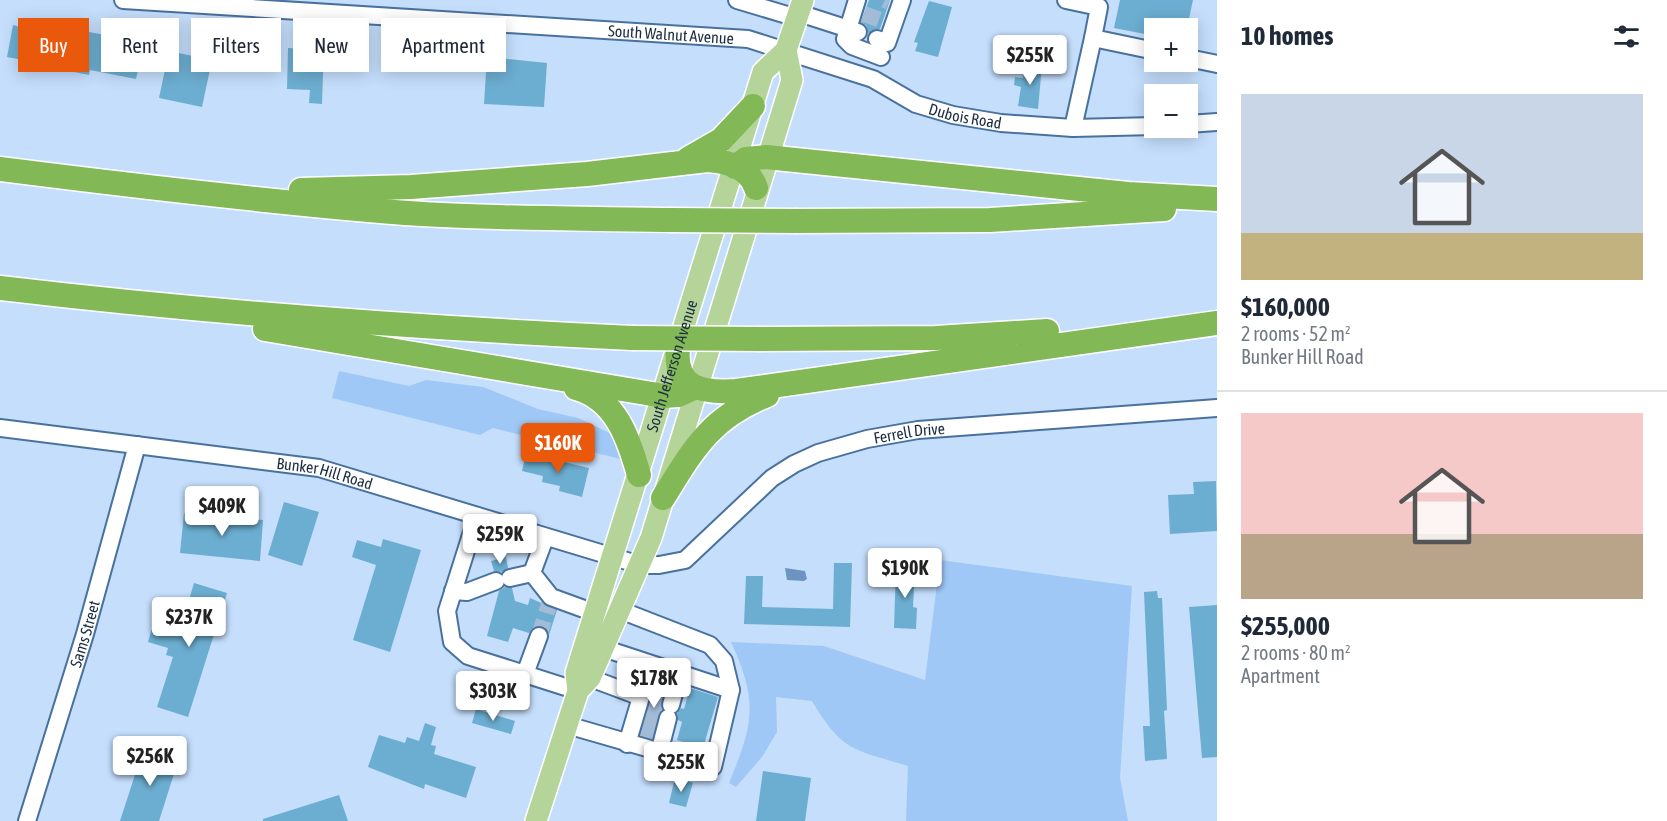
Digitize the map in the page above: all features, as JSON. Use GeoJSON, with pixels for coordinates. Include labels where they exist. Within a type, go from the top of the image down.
{"type":"FeatureCollection","features":[{"type":"Feature","properties":{"kind":"highway"},"geometry":{"type":"LineString","coordinates":[[678,165],[721,140],[753,106]]}},
{"type":"Feature","properties":{"kind":"highway"},"geometry":{"type":"LineString","coordinates":[[735,167],[746,159],[766,157],[1128,194],[1217,200]]}},
{"type":"Feature","properties":{"kind":"highway"},"geometry":{"type":"LineString","coordinates":[[170,190],[411,187],[678,165],[706,160],[748,172],[756,188]]}},
{"type":"Feature","properties":{"kind":"highway"},"geometry":{"type":"LineString","coordinates":[[0,169],[170,190],[380,211],[498,217],[797,221],[990,220],[1217,206]]}},
{"type":"Feature","properties":{"kind":"highway"},"geometry":{"type":"LineString","coordinates":[[0,288],[82,298],[434,329],[632,338],[936,338],[1217,323]]}},
{"type":"Feature","properties":{"kind":"highway"},"geometry":{"type":"LineString","coordinates":[[82,298],[534,376],[664,396],[678,395],[696,387]]}},
{"type":"Feature","properties":{"kind":"highway"},"geometry":{"type":"LineString","coordinates":[[678,349],[678,366],[683,378],[696,387],[736,391],[1217,323]]}},
{"type":"Feature","properties":{"kind":"highway"},"geometry":{"type":"LineString","coordinates":[[534,376],[586,391],[611,410],[623,427],[639,475]]}},
{"type":"Feature","properties":{"kind":"highway"},"geometry":{"type":"LineString","coordinates":[[663,498],[697,443],[717,423],[743,405],[773,392],[823,379]]}},
{"type":"Feature","properties":{"kind":"main road","name":"South Jefferson Avenue"},"geometry":{"type":"LineString","coordinates":[[584,685],[576,673],[763,72],[786,50],[800,10]]}},
{"type":"Feature","properties":{"kind":"main road","name":"South Jefferson Avenue"},"geometry":{"type":"LineString","coordinates":[[536,821],[567,725],[640,565],[663,498],[756,188],[792,80],[786,50]]}},
{"type":"Feature","properties":{"kind":"street","name":"South Walnut Avenue"},"geometry":{"type":"LineString","coordinates":[[123,0],[748,39],[786,50]]}},
{"type":"Feature","properties":{"kind":"street"},"geometry":{"type":"LineString","coordinates":[[737,0],[800,10],[853,30]]}},
{"type":"Feature","properties":{"kind":"street"},"geometry":{"type":"LineString","coordinates":[[1066,0],[1099,7],[1073,128]]}},
{"type":"Feature","properties":{"kind":"street"},"geometry":{"type":"LineString","coordinates":[[873,79],[888,23],[897,2]]}},
{"type":"Feature","properties":{"kind":"street"},"geometry":{"type":"LineString","coordinates":[[858,8],[847,44],[882,46]]}},
{"type":"Feature","properties":{"kind":"street"},"geometry":{"type":"LineString","coordinates":[[1093,38],[1144,49]]}},
{"type":"Feature","properties":{"kind":"street","name":"Dubois Road"},"geometry":{"type":"LineString","coordinates":[[786,50],[873,79],[916,104],[953,115],[1002,123],[1073,128],[1144,126]]}},
{"type":"Feature","properties":{"kind":"street"},"geometry":{"type":"LineString","coordinates":[[1198,60],[1217,64]]}},
{"type":"Feature","properties":{"kind":"street"},"geometry":{"type":"LineString","coordinates":[[1198,123],[1217,122]]}},
{"type":"Feature","properties":{"kind":"street","name":"Ferrell Drive"},"geometry":{"type":"LineString","coordinates":[[640,565],[659,565],[685,560],[772,478],[818,453],[867,439],[918,430],[1217,408]]}},
{"type":"Feature","properties":{"kind":"street","name":"Bunker Hill Road"},"geometry":{"type":"LineString","coordinates":[[0,428],[319,468],[640,565]]}},
{"type":"Feature","properties":{"kind":"street","name":"Sams Street"},"geometry":{"type":"LineString","coordinates":[[27,821],[85,634],[137,445]]}},
{"type":"Feature","properties":{"kind":"street"},"geometry":{"type":"LineString","coordinates":[[477,516],[447,611],[452,642],[468,656],[525,674],[584,685],[652,718],[713,767],[731,690],[724,661],[710,645],[620,610]]}},
{"type":"Feature","properties":{"kind":"street"},"geometry":{"type":"LineString","coordinates":[[532,573],[545,538]]}},
{"type":"Feature","properties":{"kind":"street"},"geometry":{"type":"LineString","coordinates":[[453,591],[467,592],[532,573]]}},
{"type":"Feature","properties":{"kind":"street"},"geometry":{"type":"LineString","coordinates":[[532,573],[550,601],[595,613]]}},
{"type":"Feature","properties":{"kind":"street"},"geometry":{"type":"LineString","coordinates":[[525,674],[539,636]]}},
{"type":"Feature","properties":{"kind":"street"},"geometry":{"type":"LineString","coordinates":[[603,648],[731,690]]}},
{"type":"Feature","properties":{"kind":"street"},"geometry":{"type":"LineString","coordinates":[[652,718],[679,674]]}},
{"type":"Feature","properties":{"kind":"street"},"geometry":{"type":"LineString","coordinates":[[567,725],[652,718]]}},
{"type":"Feature","properties":{"kind":"shaded area"},"geometry":{"type":"Polygon","coordinates":[[[339,371],[409,386],[426,380],[483,387],[538,409],[578,418],[618,437],[629,461],[493,428],[480,435],[332,398],[339,371]]]}},
{"type":"Feature","properties":{"kind":"shaded area"},"geometry":{"type":"Polygon","coordinates":[[[940,560],[1132,586],[1120,778],[1128,821],[906,821],[908,766],[851,747],[832,731],[812,701],[776,697],[777,732],[762,757],[736,787],[729,783],[748,729],[750,713],[746,681],[731,642],[824,646],[925,680],[940,560]]]}},
{"type":"Feature","properties":{"kind":"shaded area"},"geometry":{"type":"Polygon","coordinates":[[[785,568],[805,571],[807,579],[804,581],[787,580],[785,568]]]}},
{"type":"Feature","properties":{"kind":"building"},"geometry":{"type":"Polygon","coordinates":[[[869,0],[890,0],[880,29],[875,29],[868,34],[866,25],[861,22],[869,0]]]}},
{"type":"Feature","properties":{"kind":"building"},"geometry":{"type":"Polygon","coordinates":[[[1120,0],[1193,0],[1189,18],[1144,18],[1144,34],[1114,28],[1120,0]]]}},
{"type":"Feature","properties":{"kind":"building"},"geometry":{"type":"Polygon","coordinates":[[[929,1],[952,7],[938,57],[915,51],[918,43],[914,42],[929,1]]]}},
{"type":"Feature","properties":{"kind":"building"},"geometry":{"type":"Polygon","coordinates":[[[13,25],[18,26],[18,59],[7,57],[13,25]]]}},
{"type":"Feature","properties":{"kind":"building"},"geometry":{"type":"Polygon","coordinates":[[[89,32],[101,34],[101,72],[138,72],[136,79],[90,70],[89,75],[74,72],[89,72],[89,32]]]}},
{"type":"Feature","properties":{"kind":"building"},"geometry":{"type":"Polygon","coordinates":[[[288,48],[293,48],[293,72],[323,72],[322,104],[309,103],[310,90],[287,89],[288,48]]]}},
{"type":"Feature","properties":{"kind":"building"},"geometry":{"type":"Polygon","coordinates":[[[179,53],[191,56],[191,72],[209,72],[202,107],[159,98],[165,72],[179,72],[179,53]]]}},
{"type":"Feature","properties":{"kind":"building"},"geometry":{"type":"Polygon","coordinates":[[[506,59],[547,63],[544,107],[484,104],[486,72],[506,72],[506,59]]]}},
{"type":"Feature","properties":{"kind":"building"},"geometry":{"type":"Polygon","coordinates":[[[1025,62],[1042,65],[1038,109],[1018,106],[1021,87],[1014,85],[1015,77],[1023,78],[1025,62]]]}},
{"type":"Feature","properties":{"kind":"building"},"geometry":{"type":"Polygon","coordinates":[[[526,453],[589,468],[582,497],[559,491],[560,486],[542,482],[543,476],[522,471],[526,453]]]}},
{"type":"Feature","properties":{"kind":"building"},"geometry":{"type":"Polygon","coordinates":[[[1216,481],[1217,531],[1170,534],[1168,495],[1194,494],[1193,482],[1216,481]]]}},
{"type":"Feature","properties":{"kind":"building"},"geometry":{"type":"Polygon","coordinates":[[[284,502],[319,512],[302,566],[268,555],[284,502]]]}},
{"type":"Feature","properties":{"kind":"building"},"geometry":{"type":"Polygon","coordinates":[[[184,513],[263,520],[260,561],[180,553],[184,513]]]}},
{"type":"Feature","properties":{"kind":"building"},"geometry":{"type":"Polygon","coordinates":[[[383,539],[421,550],[390,652],[353,640],[376,565],[352,557],[357,540],[381,547],[383,539]]]}},
{"type":"Feature","properties":{"kind":"building"},"geometry":{"type":"Polygon","coordinates":[[[506,557],[508,568],[502,572],[494,571],[491,561],[506,557]]]}},
{"type":"Feature","properties":{"kind":"building"},"geometry":{"type":"Polygon","coordinates":[[[834,563],[852,563],[850,627],[744,624],[746,576],[763,576],[762,607],[833,609],[834,563]]]}},
{"type":"Feature","properties":{"kind":"building"},"geometry":{"type":"Polygon","coordinates":[[[896,567],[915,568],[913,607],[917,608],[916,629],[894,628],[896,567]]]}},
{"type":"Feature","properties":{"kind":"building"},"geometry":{"type":"Polygon","coordinates":[[[194,583],[227,593],[188,717],[157,707],[173,657],[166,655],[168,648],[148,642],[153,625],[173,631],[174,625],[181,627],[194,583]]]}},
{"type":"Feature","properties":{"kind":"building"},"geometry":{"type":"Polygon","coordinates":[[[505,587],[512,588],[515,601],[528,605],[530,598],[557,610],[549,635],[547,629],[538,626],[529,633],[513,628],[508,642],[487,636],[499,591],[505,587]]]}},
{"type":"Feature","properties":{"kind":"building"},"geometry":{"type":"Polygon","coordinates":[[[1157,591],[1158,598],[1162,598],[1167,759],[1145,761],[1143,726],[1150,726],[1144,592],[1157,591]]]}},
{"type":"Feature","properties":{"kind":"building"},"geometry":{"type":"Polygon","coordinates":[[[1217,605],[1217,757],[1202,758],[1189,607],[1217,605]]]}},
{"type":"Feature","properties":{"kind":"building"},"geometry":{"type":"Polygon","coordinates":[[[655,679],[666,683],[661,702],[662,710],[652,738],[641,735],[655,679]]]}},
{"type":"Feature","properties":{"kind":"building"},"geometry":{"type":"Polygon","coordinates":[[[690,688],[718,697],[703,748],[677,740],[682,722],[678,720],[677,713],[681,708],[684,709],[690,688]]]}},
{"type":"Feature","properties":{"kind":"building"},"geometry":{"type":"Polygon","coordinates":[[[476,709],[515,721],[511,734],[472,723],[476,709]]]}},
{"type":"Feature","properties":{"kind":"building"},"geometry":{"type":"Polygon","coordinates":[[[425,723],[436,727],[431,745],[436,746],[434,754],[476,767],[466,798],[425,784],[424,789],[368,767],[379,735],[405,743],[407,737],[419,741],[425,723]]]}},
{"type":"Feature","properties":{"kind":"building"},"geometry":{"type":"Polygon","coordinates":[[[144,747],[179,758],[159,821],[120,821],[144,747]]]}},
{"type":"Feature","properties":{"kind":"building"},"geometry":{"type":"Polygon","coordinates":[[[763,771],[811,778],[805,821],[756,821],[763,771]]]}},
{"type":"Feature","properties":{"kind":"building"},"geometry":{"type":"Polygon","coordinates":[[[675,778],[693,783],[686,807],[669,803],[675,778]]]}},
{"type":"Feature","properties":{"kind":"building"},"geometry":{"type":"Polygon","coordinates":[[[339,795],[348,821],[263,821],[263,819],[339,795]]]}},
{"type":"Feature","properties":{"kind":"tunnel"},"geometry":{"type":"LineString","coordinates":[[885,0],[889,2]]}},
{"type":"Feature","properties":{"kind":"tunnel"},"geometry":{"type":"LineString","coordinates":[[864,14],[883,21]]}},
{"type":"Feature","properties":{"kind":"tunnel"},"geometry":{"type":"LineString","coordinates":[[539,636],[549,604]]}},
{"type":"Feature","properties":{"kind":"tunnel"},"geometry":{"type":"LineString","coordinates":[[651,691],[666,696]]}},
{"type":"Feature","properties":{"kind":"tunnel"},"geometry":{"type":"LineString","coordinates":[[647,704],[670,711]]}},
{"type":"Feature","properties":{"kind":"tunnel"},"geometry":{"type":"LineString","coordinates":[[643,719],[658,724]]}},
{"type":"Feature","properties":{"kind":"tunnel"},"geometry":{"type":"LineString","coordinates":[[639,732],[655,736]]}}]}
